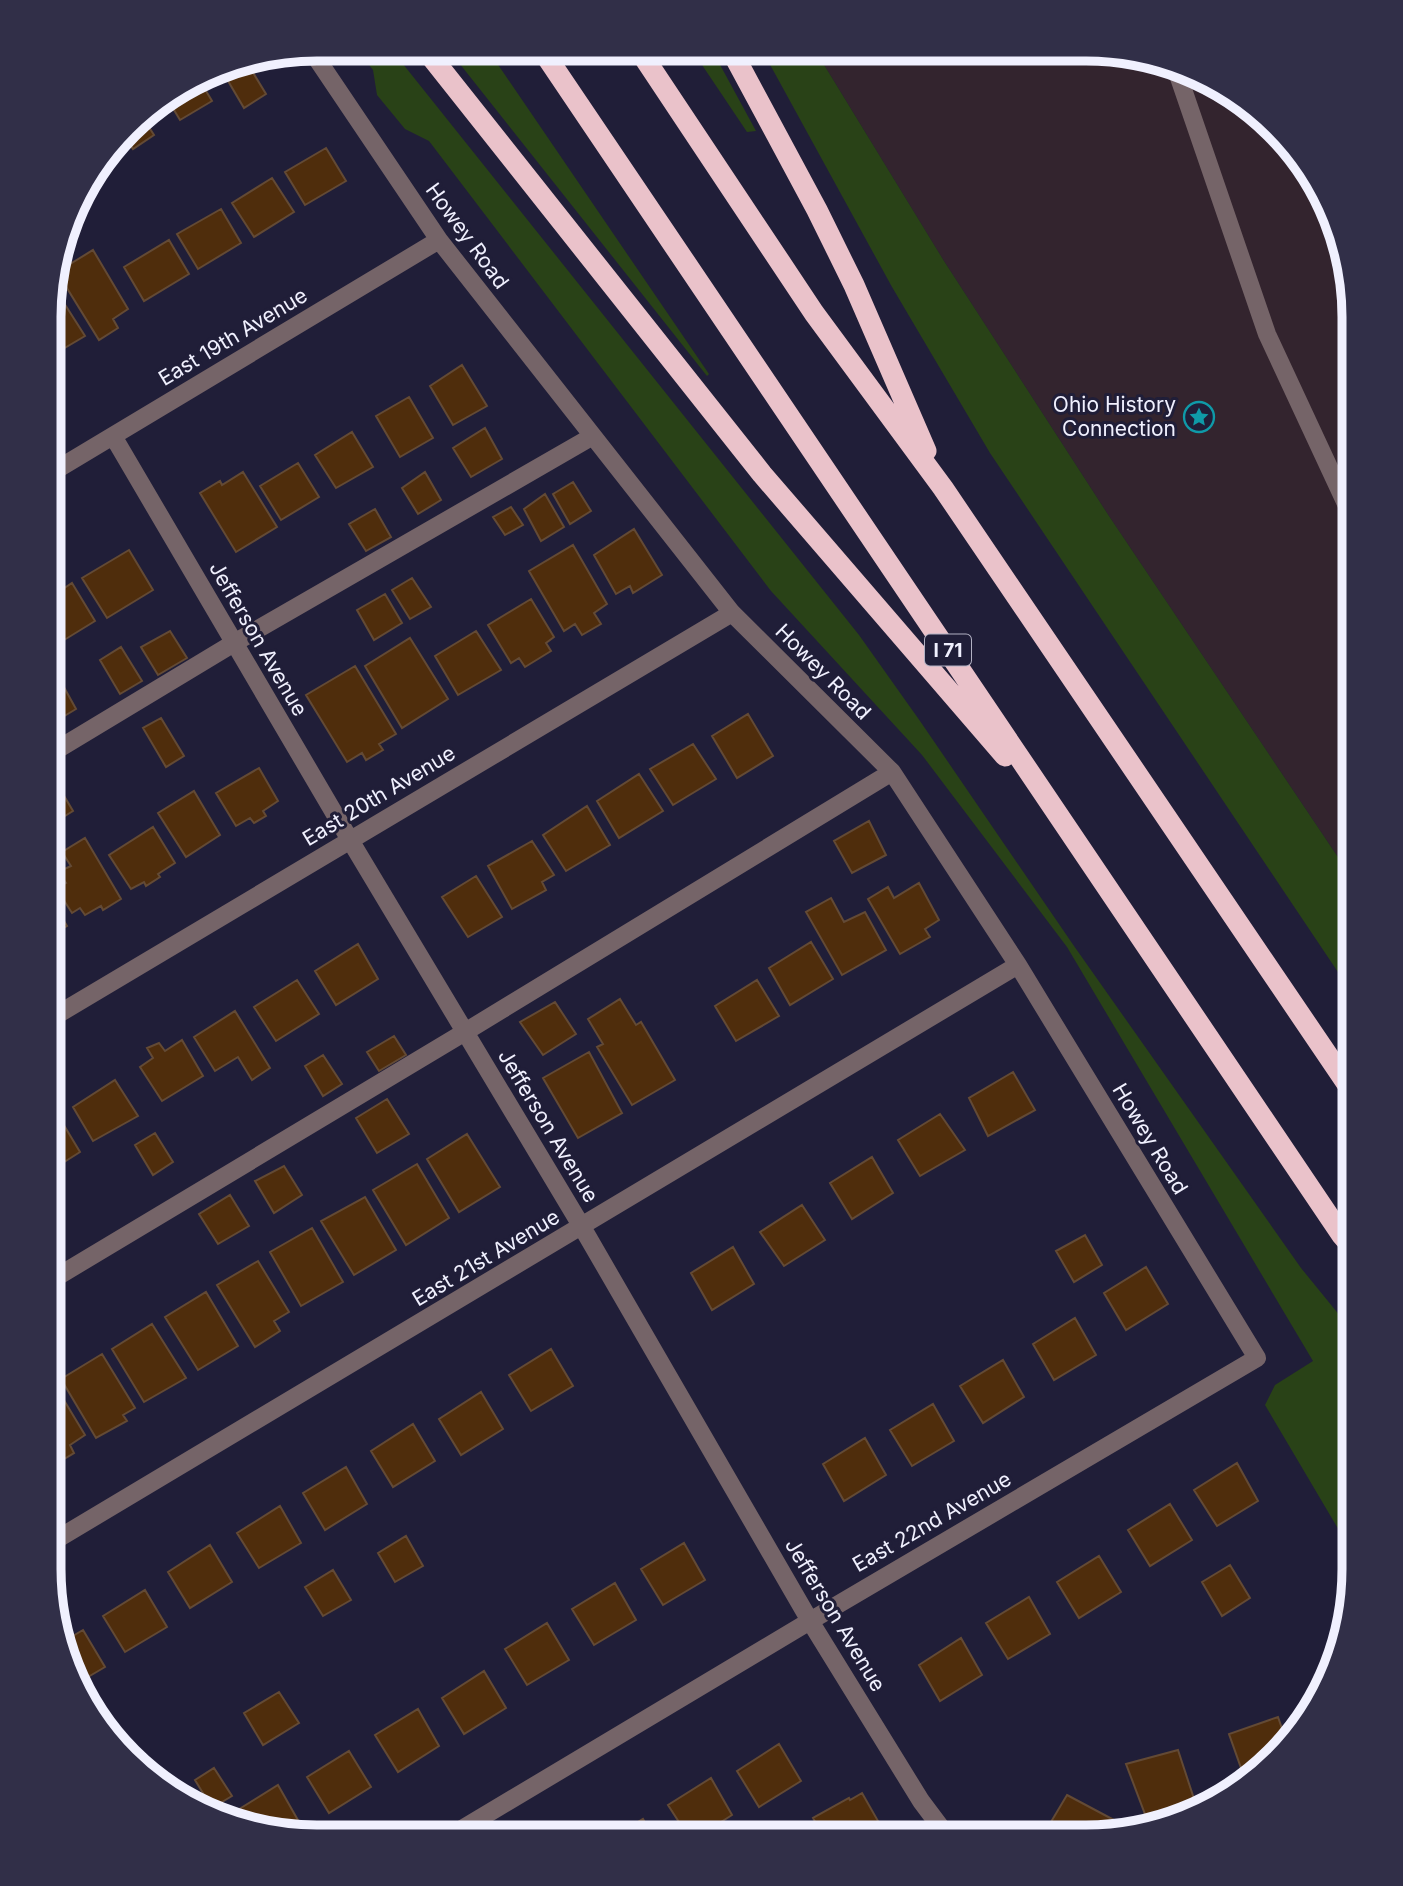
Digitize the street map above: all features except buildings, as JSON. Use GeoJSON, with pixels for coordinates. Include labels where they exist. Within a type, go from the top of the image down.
{"type":"FeatureCollection","features":[{"type":"Feature","properties":{"kind":"highway"},"geometry":{"type":"LineString","coordinates":[[435,61],[762,474],[1068,829]]}},
{"type":"Feature","properties":{"kind":"highway","name":"I 71"},"geometry":{"type":"LineString","coordinates":[[549,61],[1342,1236]]}},
{"type":"Feature","properties":{"kind":"highway"},"geometry":{"type":"LineString","coordinates":[[646,61],[814,313],[943,488],[1342,1076]]}},
{"type":"Feature","properties":{"kind":"highway"},"geometry":{"type":"LineString","coordinates":[[737,61],[854,285],[943,488]]}},
{"type":"Feature","properties":{"kind":"street","name":"Howey Road"},"geometry":{"type":"LineString","coordinates":[[318,61],[439,240],[732,613],[892,772],[1018,965],[1256,1358]]}},
{"type":"Feature","properties":{"kind":"street"},"geometry":{"type":"LineString","coordinates":[[1180,79],[1267,334],[1342,495]]}},
{"type":"Feature","properties":{"kind":"street","name":"East 19th Avenue"},"geometry":{"type":"LineString","coordinates":[[61,467],[439,240]]}},
{"type":"Feature","properties":{"kind":"street","name":"Jefferson Avenue"},"geometry":{"type":"LineString","coordinates":[[113,436],[350,840],[582,1227],[810,1620],[921,1801],[939,1825]]}},
{"type":"Feature","properties":{"kind":"street"},"geometry":{"type":"LineString","coordinates":[[61,748],[234,643],[593,436]]}},
{"type":"Feature","properties":{"kind":"street","name":"East 20th Avenue"},"geometry":{"type":"LineString","coordinates":[[61,1012],[732,613]]}},
{"type":"Feature","properties":{"kind":"street"},"geometry":{"type":"LineString","coordinates":[[61,1275],[892,772]]}},
{"type":"Feature","properties":{"kind":"street","name":"East 21st Avenue"},"geometry":{"type":"LineString","coordinates":[[61,1537],[1018,965]]}},
{"type":"Feature","properties":{"kind":"street","name":"East 22nd Avenue"},"geometry":{"type":"LineString","coordinates":[[469,1825],[810,1620],[1256,1358]]}},
{"type":"Feature","properties":{"kind":"shaded area","name":"Ohio History Connection"},"geometry":{"type":"Polygon","coordinates":[[[822,61],[1086,61],[1136,66],[1184,81],[1228,104],[1267,136],[1299,175],[1322,219],[1340,284],[1342,863],[1109,516],[944,261],[822,61]]]}},
{"type":"Feature","properties":{"kind":"green space"},"geometry":{"type":"Polygon","coordinates":[[[366,61],[401,61],[859,635],[1301,1268],[1342,1318],[1342,1535],[1265,1405],[1275,1385],[1313,1361],[1067,947],[922,755],[771,591],[429,141],[405,129],[377,95],[373,70],[366,61]]]}},
{"type":"Feature","properties":{"kind":"green space"},"geometry":{"type":"Polygon","coordinates":[[[458,61],[496,61],[709,374],[707,376],[458,61]]]}},
{"type":"Feature","properties":{"kind":"green space"},"geometry":{"type":"Polygon","coordinates":[[[699,61],[718,61],[756,131],[747,132],[699,61]]]}},
{"type":"Feature","properties":{"kind":"green space"},"geometry":{"type":"Polygon","coordinates":[[[768,61],[822,61],[944,261],[1109,516],[1342,863],[1342,978],[990,453],[892,287],[768,61]]]}},
{"type":"Feature","properties":{"kind":"place","name":"Ohio History Connection"},"geometry":{"type":"Point","coordinates":[1199,417]}}]}
